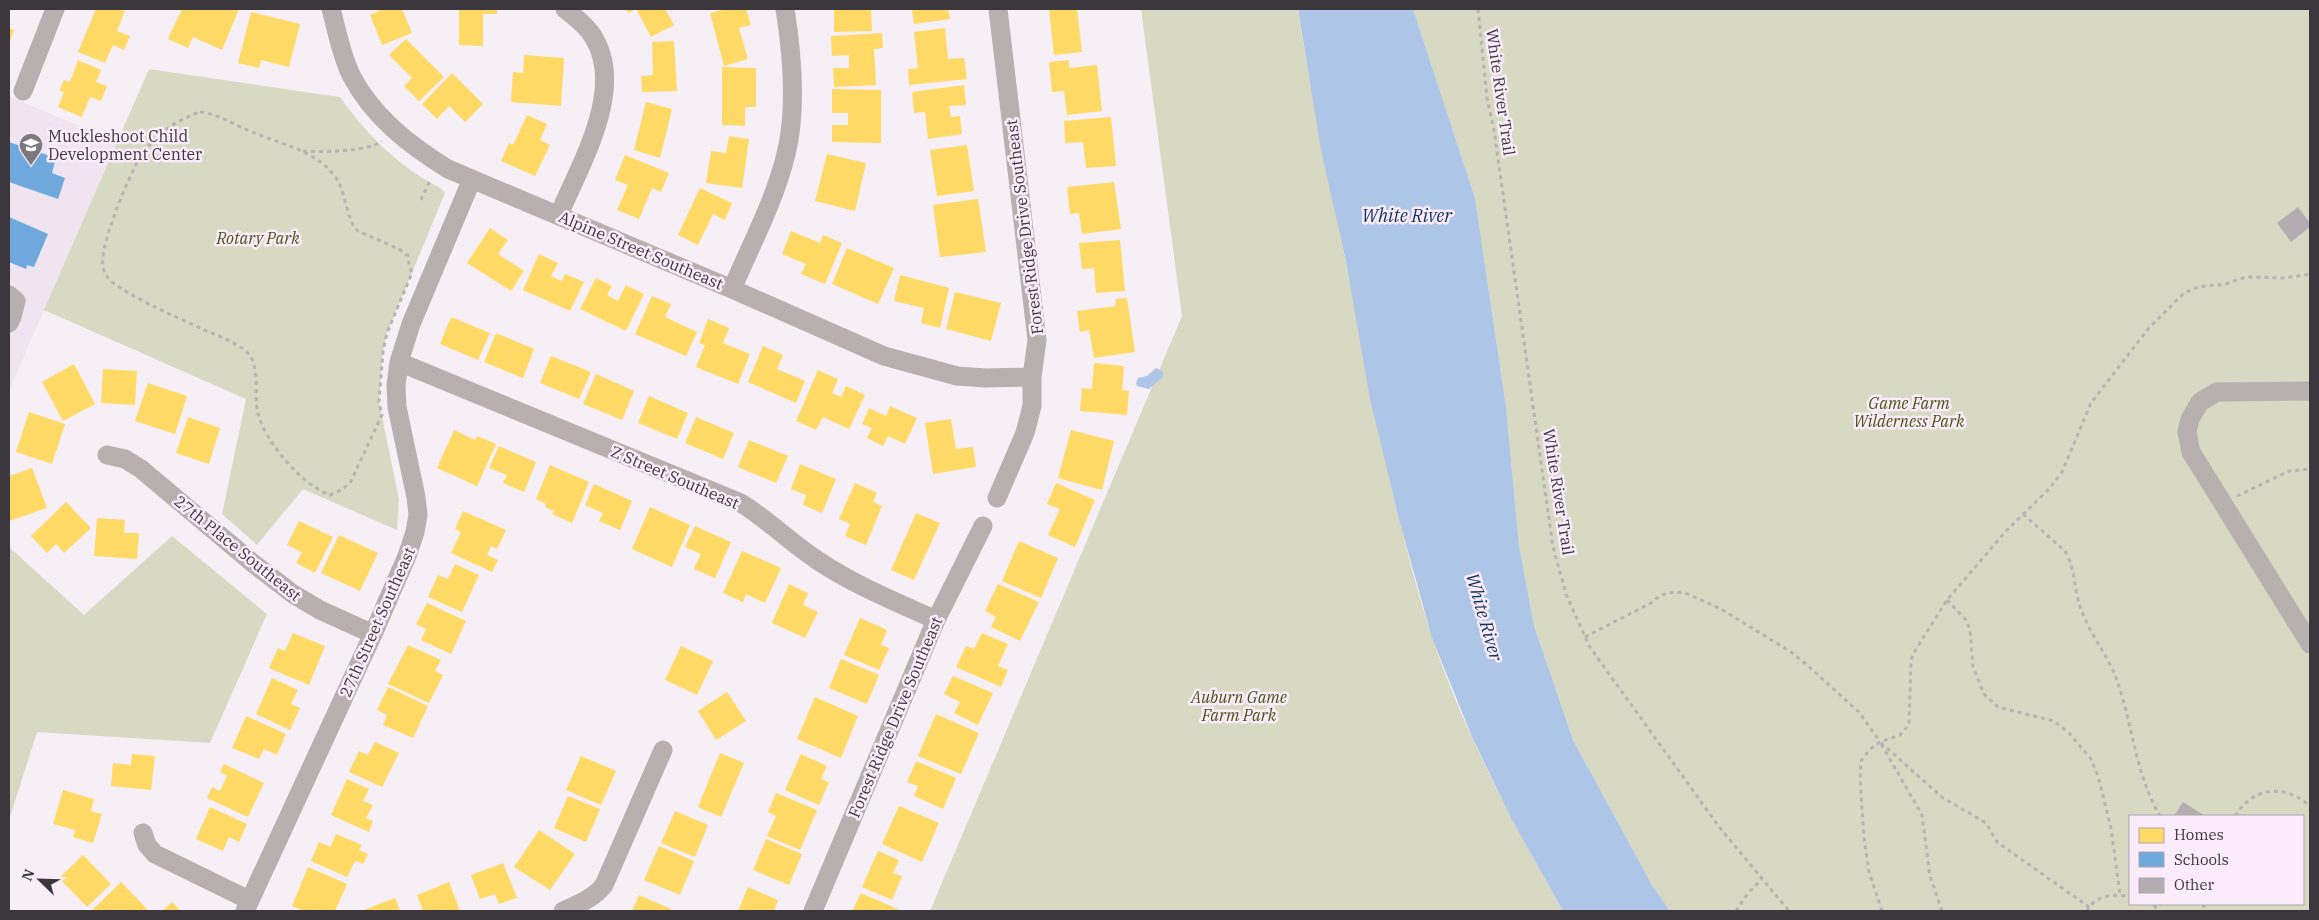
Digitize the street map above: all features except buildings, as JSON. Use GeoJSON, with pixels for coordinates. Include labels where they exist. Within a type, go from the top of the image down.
{"type":"FeatureCollection","features":[{"type":"Feature","properties":{"kind":"street"},"geometry":{"type":"LineString","coordinates":[[23,91],[55,9]]}},
{"type":"Feature","properties":{"kind":"street","name":"Alpine Street Southeast"},"geometry":{"type":"LineString","coordinates":[[331,9],[340,44],[351,74],[366,98],[395,131],[439,164],[884,356],[957,376],[986,378],[1032,377]]}},
{"type":"Feature","properties":{"kind":"street"},"geometry":{"type":"LineString","coordinates":[[559,215],[600,118],[605,93],[604,71],[599,51],[590,33],[565,9]]}},
{"type":"Feature","properties":{"kind":"street"},"geometry":{"type":"LineString","coordinates":[[732,289],[779,180],[787,152],[792,94],[791,57],[785,9]]}},
{"type":"Feature","properties":{"kind":"street","name":"Forest Ridge Drive Southeast"},"geometry":{"type":"LineString","coordinates":[[997,498],[1025,433],[1032,406],[1032,377],[1037,340],[998,9]]}},
{"type":"Feature","properties":{"kind":"street","name":"27th Street Southeast"},"geometry":{"type":"LineString","coordinates":[[247,906],[373,634],[407,556],[415,532],[418,515],[397,407],[396,385],[399,362],[411,324],[472,179]]}},
{"type":"Feature","properties":{"kind":"street"},"geometry":{"type":"LineString","coordinates":[[9,295],[16,301],[9,324]]}},
{"type":"Feature","properties":{"kind":"street","name":"Z Street Southeast"},"geometry":{"type":"LineString","coordinates":[[399,362],[741,503],[761,516],[816,560],[840,574],[936,620]]}},
{"type":"Feature","properties":{"kind":"street"},"geometry":{"type":"LineString","coordinates":[[2310,391],[2218,392],[2200,402],[2190,419],[2187,432],[2191,452],[2310,644]]}},
{"type":"Feature","properties":{"kind":"street","name":"27th Place Southeast"},"geometry":{"type":"LineString","coordinates":[[107,455],[125,459],[141,469],[293,594],[320,610],[373,634]]}},
{"type":"Feature","properties":{"kind":"street","name":"Forest Ridge Drive Southeast"},"geometry":{"type":"LineString","coordinates":[[813,911],[936,620],[983,526]]}},
{"type":"Feature","properties":{"kind":"street"},"geometry":{"type":"LineString","coordinates":[[562,911],[579,904],[599,891],[604,885],[663,750]]}},
{"type":"Feature","properties":{"kind":"street"},"geometry":{"type":"LineString","coordinates":[[144,832],[147,846],[155,854],[247,906]]}},
{"type":"Feature","properties":{"kind":"path","name":"White River Trail"},"geometry":{"type":"LineString","coordinates":[[1478,9],[1487,98],[1494,130],[1553,547],[1566,594],[1589,646],[1720,828],[1789,911]]}},
{"type":"Feature","properties":{"kind":"path"},"geometry":{"type":"LineString","coordinates":[[303,151],[320,162],[334,175],[342,187],[353,226],[358,231],[399,249],[408,256],[408,265],[412,273],[387,333],[383,351],[379,402],[382,415],[350,483],[330,495],[319,491],[274,448],[258,413],[257,379],[247,352],[230,341],[116,286],[103,269],[103,255],[106,240],[136,164],[144,151],[168,127],[183,118],[200,112],[212,113],[250,131],[303,151],[359,150],[379,144],[395,131]]}},
{"type":"Feature","properties":{"kind":"path"},"geometry":{"type":"LineString","coordinates":[[421,200],[439,164]]}},
{"type":"Feature","properties":{"kind":"path"},"geometry":{"type":"LineString","coordinates":[[1882,911],[1868,864],[1864,838],[1860,778],[1861,761],[1869,750],[1880,742],[1900,735],[1909,725],[1911,660],[1947,600],[2023,514],[2049,489],[2062,472],[2091,403],[2148,329],[2184,293],[2198,287],[2226,284],[2246,276],[2285,278],[2310,274]]}},
{"type":"Feature","properties":{"kind":"path"},"geometry":{"type":"LineString","coordinates":[[2222,502],[2289,471],[2310,469]]}},
{"type":"Feature","properties":{"kind":"path"},"geometry":{"type":"LineString","coordinates":[[2023,514],[2065,551],[2070,559],[2080,608],[2116,677],[2143,779],[2159,815]]}},
{"type":"Feature","properties":{"kind":"path"},"geometry":{"type":"LineString","coordinates":[[1585,637],[1651,603],[1661,595],[1674,592],[1685,593],[1721,609],[1791,652],[1859,712],[1880,742],[1922,815],[1930,876],[1942,911]]}},
{"type":"Feature","properties":{"kind":"path"},"geometry":{"type":"LineString","coordinates":[[1947,600],[1966,620],[1970,630],[1972,667],[1984,694],[1998,706],[2054,721],[2070,733],[2091,760],[2098,776],[2110,828],[2120,895]]}},
{"type":"Feature","properties":{"kind":"path"},"geometry":{"type":"LineString","coordinates":[[1880,742],[1943,798],[1986,823],[1997,842],[2088,909],[2105,896],[2129,897]]}},
{"type":"Feature","properties":{"kind":"path"},"geometry":{"type":"LineString","coordinates":[[2235,815],[2242,804],[2251,797],[2265,791],[2293,795],[2310,806]]}},
{"type":"Feature","properties":{"kind":"path"},"geometry":{"type":"LineString","coordinates":[[1736,911],[1749,892],[1762,880]]}},
{"type":"Feature","properties":{"kind":"shaded area"},"geometry":{"type":"Polygon","coordinates":[[[9,96],[117,142],[9,391],[9,96]]]}},
{"type":"Feature","properties":{"kind":"green space","name":"Auburn Game Farm Park"},"geometry":{"type":"Polygon","coordinates":[[[1141,9],[1298,9],[1319,129],[1383,444],[1400,522],[1420,599],[1445,673],[1474,743],[1526,845],[1563,911],[930,911],[1182,316],[1141,9]]]}},
{"type":"Feature","properties":{"kind":"green space","name":"Game Farm Wilderness Park"},"geometry":{"type":"Polygon","coordinates":[[[1413,9],[2310,9],[2310,911],[1670,911],[1652,885],[1573,740],[1534,626],[1519,545],[1506,407],[1475,198],[1413,9]]]}},
{"type":"Feature","properties":{"kind":"green space","name":"Rotary Park"},"geometry":{"type":"Polygon","coordinates":[[[149,69],[340,97],[362,125],[398,161],[442,189],[445,193],[387,333],[383,351],[379,402],[399,499],[397,530],[303,489],[257,545],[222,514],[246,399],[44,310],[149,69]]]}},
{"type":"Feature","properties":{"kind":"green space"},"geometry":{"type":"Polygon","coordinates":[[[172,536],[267,614],[210,743],[37,732],[9,820],[9,547],[84,615],[172,536]]]}},
{"type":"Feature","properties":{"kind":"water","name":"White River"},"geometry":{"type":"Polygon","coordinates":[[[1298,9],[1413,9],[1475,198],[1506,407],[1519,545],[1534,626],[1573,740],[1652,885],[1670,911],[1563,911],[1511,818],[1472,737],[1432,638],[1399,519],[1370,399],[1346,261],[1321,150],[1298,9]]]}},
{"type":"Feature","properties":{"kind":"water"},"geometry":{"type":"Polygon","coordinates":[[[1156,368],[1163,372],[1163,377],[1149,389],[1137,386],[1138,378],[1147,376],[1156,368]]]}},
{"type":"Feature","properties":{"kind":"place","name":"Muckleshoot Child Development Center"},"geometry":{"type":"Point","coordinates":[31,166]}}]}
